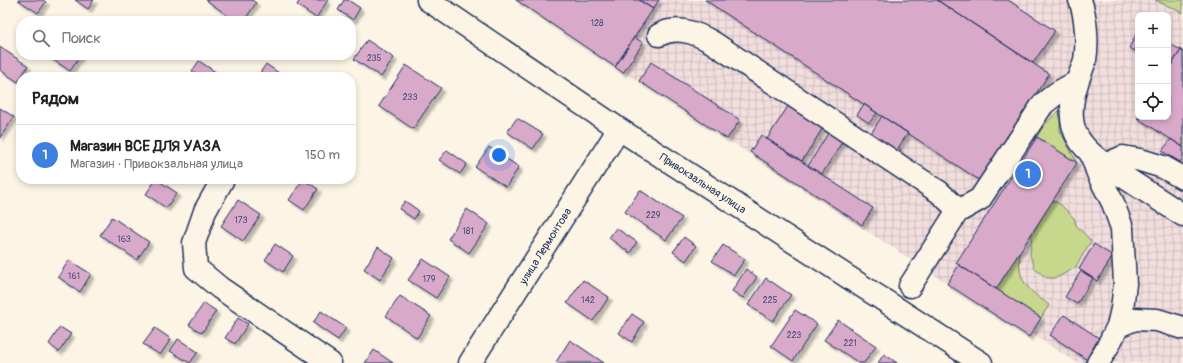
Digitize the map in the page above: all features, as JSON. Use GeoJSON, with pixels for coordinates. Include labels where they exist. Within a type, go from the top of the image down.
{"type":"FeatureCollection","features":[{"type":"Feature","properties":{"kind":"street"},"geometry":{"type":"LineString","coordinates":[[1080,0],[1086,31],[1085,60],[1073,97],[1071,116],[1074,132],[1084,148],[1098,160],[1183,215]]}},
{"type":"Feature","properties":{"kind":"street","name":"Привокзальная улица"},"geometry":{"type":"LineString","coordinates":[[435,2],[619,129],[981,363]]}},
{"type":"Feature","properties":{"kind":"street"},"geometry":{"type":"LineString","coordinates":[[659,34],[667,30],[680,30],[698,34],[712,42],[939,192],[953,205],[957,212]]}},
{"type":"Feature","properties":{"kind":"street"},"geometry":{"type":"LineString","coordinates":[[910,286],[957,212],[980,199],[1043,104],[1057,93],[1077,82]]}},
{"type":"Feature","properties":{"kind":"street","name":"улица Лермонтова"},"geometry":{"type":"LineString","coordinates":[[470,363],[619,129]]}},
{"type":"Feature","properties":{"kind":"street"},"geometry":{"type":"LineString","coordinates":[[1098,160],[1123,157],[1140,160],[1163,167],[1183,178]]}},
{"type":"Feature","properties":{"kind":"street"},"geometry":{"type":"LineString","coordinates":[[1098,160],[1100,176],[1113,203],[1122,228],[1125,284],[1118,326],[1098,363]]}},
{"type":"Feature","properties":{"kind":"street"},"geometry":{"type":"LineString","coordinates":[[220,184],[205,211],[194,243],[196,268],[220,288],[330,363]]}},
{"type":"Feature","properties":{"kind":"street"},"geometry":{"type":"LineString","coordinates":[[1118,326],[1135,319],[1157,320],[1183,328]]}},
{"type":"Feature","properties":{"kind":"shaded area"},"geometry":{"type":"Polygon","coordinates":[[[514,0],[1183,0],[1183,363],[1077,363],[1032,334],[1029,337],[514,0]]]}},
{"type":"Feature","properties":{"kind":"green space"},"geometry":{"type":"Polygon","coordinates":[[[1155,0],[1183,0],[1183,13],[1155,0]]]}},
{"type":"Feature","properties":{"kind":"green space"},"geometry":{"type":"Polygon","coordinates":[[[1060,110],[1060,131],[1077,163],[1037,137],[1044,125],[1060,110]]]}},
{"type":"Feature","properties":{"kind":"green space"},"geometry":{"type":"Polygon","coordinates":[[[1053,200],[1061,205],[1074,218],[1076,225],[1091,241],[1075,268],[1056,278],[1047,278],[1035,269],[1030,255],[1032,234],[1053,200]]]}},
{"type":"Feature","properties":{"kind":"green space"},"geometry":{"type":"Polygon","coordinates":[[[1020,252],[1020,270],[1025,283],[1034,294],[1049,305],[1041,318],[996,289],[1020,252]]]}},
{"type":"Feature","properties":{"kind":"building"},"geometry":{"type":"Polygon","coordinates":[[[18,0],[42,0],[46,2],[38,13],[18,0]]]}},
{"type":"Feature","properties":{"kind":"building"},"geometry":{"type":"Polygon","coordinates":[[[75,0],[94,0],[88,9],[75,0]]]}},
{"type":"Feature","properties":{"kind":"building"},"geometry":{"type":"Polygon","coordinates":[[[206,0],[252,0],[256,3],[247,16],[228,16],[206,0]]]}},
{"type":"Feature","properties":{"kind":"building"},"geometry":{"type":"Polygon","coordinates":[[[300,0],[328,0],[317,16],[313,16],[297,5],[300,0]]]}},
{"type":"Feature","properties":{"kind":"building"},"geometry":{"type":"Polygon","coordinates":[[[344,0],[348,0],[360,8],[355,16],[347,16],[338,10],[344,0]]]}},
{"type":"Feature","properties":{"kind":"building"},"geometry":{"type":"Polygon","coordinates":[[[516,0],[639,0],[653,9],[615,67],[516,0]]]}},
{"type":"Feature","properties":{"kind":"building"},"geometry":{"type":"Polygon","coordinates":[[[639,0],[659,0],[653,9],[639,0]]]}},
{"type":"Feature","properties":{"kind":"building"},"geometry":{"type":"Polygon","coordinates":[[[705,0],[937,0],[1049,74],[979,180],[705,0]]]}},
{"type":"Feature","properties":{"kind":"building"},"geometry":{"type":"Polygon","coordinates":[[[937,0],[1008,0],[1055,31],[1033,63],[937,0]]]}},
{"type":"Feature","properties":{"kind":"building"},"geometry":{"type":"Polygon","coordinates":[[[634,37],[643,43],[623,73],[615,67],[634,37]]]}},
{"type":"Feature","properties":{"kind":"building"},"geometry":{"type":"Polygon","coordinates":[[[1135,37],[1135,51],[1129,48],[1135,37]]]}},
{"type":"Feature","properties":{"kind":"building"},"geometry":{"type":"Polygon","coordinates":[[[367,40],[394,58],[381,77],[356,60],[356,56],[367,40]]]}},
{"type":"Feature","properties":{"kind":"building"},"geometry":{"type":"Polygon","coordinates":[[[1171,45],[1181,50],[1171,65],[1171,45]]]}},
{"type":"Feature","properties":{"kind":"building"},"geometry":{"type":"Polygon","coordinates":[[[0,47],[16,58],[16,60],[19,60],[28,66],[24,72],[16,72],[16,81],[0,70],[0,47]]]}},
{"type":"Feature","properties":{"kind":"building"},"geometry":{"type":"Polygon","coordinates":[[[1181,50],[1183,52],[1183,147],[1140,120],[1171,120],[1171,65],[1181,50]]]}},
{"type":"Feature","properties":{"kind":"building"},"geometry":{"type":"Polygon","coordinates":[[[54,60],[78,60],[70,71],[54,60]]]}},
{"type":"Feature","properties":{"kind":"building"},"geometry":{"type":"Polygon","coordinates":[[[199,61],[216,72],[194,72],[192,71],[199,61]]]}},
{"type":"Feature","properties":{"kind":"building"},"geometry":{"type":"Polygon","coordinates":[[[651,62],[740,120],[727,139],[639,81],[651,62]]]}},
{"type":"Feature","properties":{"kind":"building"},"geometry":{"type":"Polygon","coordinates":[[[266,64],[277,72],[260,72],[266,64]]]}},
{"type":"Feature","properties":{"kind":"building"},"geometry":{"type":"Polygon","coordinates":[[[406,65],[441,88],[413,129],[379,106],[406,65]]]}},
{"type":"Feature","properties":{"kind":"building"},"geometry":{"type":"Polygon","coordinates":[[[790,103],[824,126],[802,161],[767,139],[790,103]]]}},
{"type":"Feature","properties":{"kind":"building"},"geometry":{"type":"Polygon","coordinates":[[[864,104],[877,113],[869,123],[857,115],[864,104]]]}},
{"type":"Feature","properties":{"kind":"building"},"geometry":{"type":"Polygon","coordinates":[[[0,108],[14,117],[0,138],[0,108]]]}},
{"type":"Feature","properties":{"kind":"building"},"geometry":{"type":"Polygon","coordinates":[[[882,116],[908,133],[898,148],[901,150],[896,158],[867,140],[882,116]]]}},
{"type":"Feature","properties":{"kind":"building"},"geometry":{"type":"Polygon","coordinates":[[[517,118],[543,134],[533,149],[507,132],[517,118]]]}},
{"type":"Feature","properties":{"kind":"building"},"geometry":{"type":"Polygon","coordinates":[[[830,130],[844,139],[822,174],[808,166],[830,130]]]}},
{"type":"Feature","properties":{"kind":"building"},"geometry":{"type":"Polygon","coordinates":[[[761,135],[873,208],[862,225],[750,152],[761,135]]]}},
{"type":"Feature","properties":{"kind":"building"},"geometry":{"type":"Polygon","coordinates":[[[1037,137],[1077,163],[996,289],[956,263],[1037,137]]]}},
{"type":"Feature","properties":{"kind":"building"},"geometry":{"type":"Polygon","coordinates":[[[1171,139],[1183,147],[1183,158],[1180,162],[1162,151],[1171,139]]]}},
{"type":"Feature","properties":{"kind":"building"},"geometry":{"type":"Polygon","coordinates":[[[489,147],[519,167],[506,187],[475,167],[489,147]]]}},
{"type":"Feature","properties":{"kind":"building"},"geometry":{"type":"Polygon","coordinates":[[[447,150],[467,164],[460,174],[439,160],[447,150]]]}},
{"type":"Feature","properties":{"kind":"building"},"geometry":{"type":"Polygon","coordinates":[[[153,184],[164,184],[177,193],[166,208],[146,194],[153,184]]]}},
{"type":"Feature","properties":{"kind":"building"},"geometry":{"type":"Polygon","coordinates":[[[300,184],[310,184],[318,189],[304,210],[289,200],[300,184]]]}},
{"type":"Feature","properties":{"kind":"building"},"geometry":{"type":"Polygon","coordinates":[[[640,190],[682,218],[666,240],[625,212],[640,190]]]}},
{"type":"Feature","properties":{"kind":"building"},"geometry":{"type":"Polygon","coordinates":[[[238,200],[261,215],[243,241],[221,226],[238,200]]]}},
{"type":"Feature","properties":{"kind":"building"},"geometry":{"type":"Polygon","coordinates":[[[405,201],[419,211],[414,219],[399,209],[405,201]]]}},
{"type":"Feature","properties":{"kind":"building"},"geometry":{"type":"Polygon","coordinates":[[[467,209],[489,224],[469,253],[448,239],[467,209]]]}},
{"type":"Feature","properties":{"kind":"building"},"geometry":{"type":"Polygon","coordinates":[[[112,217],[149,242],[137,260],[100,235],[112,217]]]}},
{"type":"Feature","properties":{"kind":"building"},"geometry":{"type":"Polygon","coordinates":[[[616,228],[637,242],[630,253],[609,238],[616,228]]]}},
{"type":"Feature","properties":{"kind":"building"},"geometry":{"type":"Polygon","coordinates":[[[684,237],[696,246],[686,261],[673,252],[684,237]]]}},
{"type":"Feature","properties":{"kind":"building"},"geometry":{"type":"Polygon","coordinates":[[[275,244],[293,256],[283,272],[265,260],[275,244]]]}},
{"type":"Feature","properties":{"kind":"building"},"geometry":{"type":"Polygon","coordinates":[[[1094,244],[1113,256],[1097,281],[1079,269],[1094,244]]]}},
{"type":"Feature","properties":{"kind":"building"},"geometry":{"type":"Polygon","coordinates":[[[723,245],[745,259],[734,275],[712,261],[723,245]]]}},
{"type":"Feature","properties":{"kind":"building"},"geometry":{"type":"Polygon","coordinates":[[[378,247],[394,258],[380,280],[364,269],[378,247]]]}},
{"type":"Feature","properties":{"kind":"building"},"geometry":{"type":"Polygon","coordinates":[[[423,259],[450,277],[436,298],[408,280],[423,259]]]}},
{"type":"Feature","properties":{"kind":"building"},"geometry":{"type":"Polygon","coordinates":[[[69,260],[91,274],[80,292],[58,277],[69,260]]]}},
{"type":"Feature","properties":{"kind":"building"},"geometry":{"type":"Polygon","coordinates":[[[959,265],[1041,318],[1029,337],[947,284],[959,265]]]}},
{"type":"Feature","properties":{"kind":"building"},"geometry":{"type":"Polygon","coordinates":[[[746,269],[757,277],[743,298],[732,291],[746,269]]]}},
{"type":"Feature","properties":{"kind":"building"},"geometry":{"type":"Polygon","coordinates":[[[1081,271],[1093,278],[1077,304],[1065,297],[1081,271]]]}},
{"type":"Feature","properties":{"kind":"building"},"geometry":{"type":"Polygon","coordinates":[[[766,278],[791,295],[773,321],[748,305],[766,278]]]}},
{"type":"Feature","properties":{"kind":"building"},"geometry":{"type":"Polygon","coordinates":[[[583,280],[609,297],[593,321],[567,303],[583,280]]]}},
{"type":"Feature","properties":{"kind":"building"},"geometry":{"type":"Polygon","coordinates":[[[400,296],[431,316],[417,338],[386,316],[400,296]]]}},
{"type":"Feature","properties":{"kind":"building"},"geometry":{"type":"Polygon","coordinates":[[[204,303],[216,311],[202,333],[189,325],[204,303]]]}},
{"type":"Feature","properties":{"kind":"building"},"geometry":{"type":"Polygon","coordinates":[[[795,310],[817,324],[793,361],[771,346],[795,310]]]}},
{"type":"Feature","properties":{"kind":"building"},"geometry":{"type":"Polygon","coordinates":[[[321,311],[346,328],[338,340],[313,323],[321,311]]]}},
{"type":"Feature","properties":{"kind":"building"},"geometry":{"type":"Polygon","coordinates":[[[632,314],[644,322],[632,342],[619,333],[632,314]]]}},
{"type":"Feature","properties":{"kind":"building"},"geometry":{"type":"Polygon","coordinates":[[[1064,315],[1102,340],[1089,361],[1050,335],[1064,315]]]}},
{"type":"Feature","properties":{"kind":"building"},"geometry":{"type":"Polygon","coordinates":[[[238,318],[248,324],[235,344],[225,338],[238,318]]]}},
{"type":"Feature","properties":{"kind":"building"},"geometry":{"type":"Polygon","coordinates":[[[838,320],[876,346],[864,363],[859,363],[824,340],[838,320]]]}},
{"type":"Feature","properties":{"kind":"building"},"geometry":{"type":"Polygon","coordinates":[[[60,327],[71,334],[59,352],[49,344],[60,327]]]}},
{"type":"Feature","properties":{"kind":"building"},"geometry":{"type":"Polygon","coordinates":[[[155,328],[171,339],[160,355],[143,344],[155,328]]]}},
{"type":"Feature","properties":{"kind":"building"},"geometry":{"type":"Polygon","coordinates":[[[178,339],[198,352],[190,363],[170,351],[178,339]]]}},
{"type":"Feature","properties":{"kind":"building"},"geometry":{"type":"Polygon","coordinates":[[[570,340],[604,363],[556,362],[570,340]]]}},
{"type":"Feature","properties":{"kind":"building"},"geometry":{"type":"Polygon","coordinates":[[[374,350],[393,363],[365,363],[374,350]]]}},
{"type":"Feature","properties":{"kind":"building"},"geometry":{"type":"Polygon","coordinates":[[[884,354],[897,363],[878,363],[884,354]]]}},
{"type":"Feature","properties":{"kind":"place","name":"Магазин ВСЕ ДЛЯ УАЗА"},"geometry":{"type":"Point","coordinates":[1028,174]}}]}
